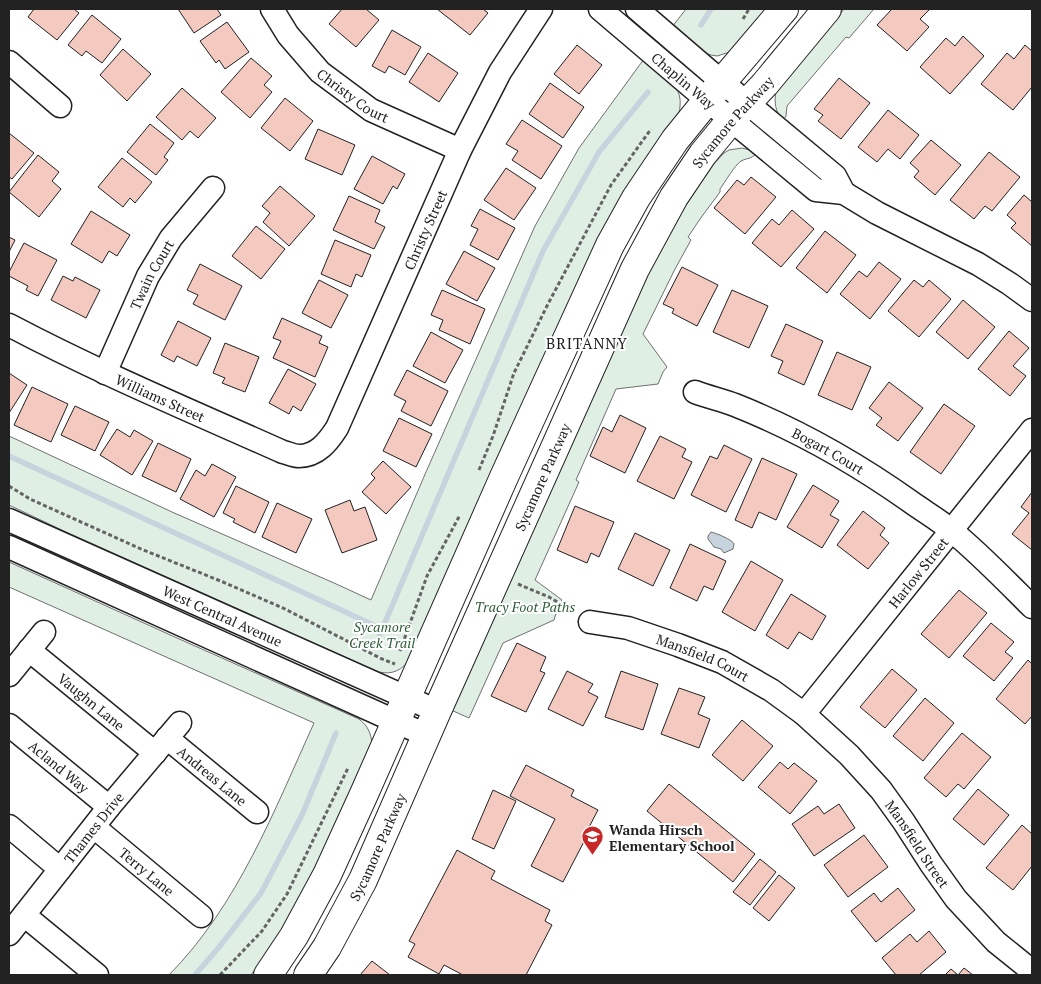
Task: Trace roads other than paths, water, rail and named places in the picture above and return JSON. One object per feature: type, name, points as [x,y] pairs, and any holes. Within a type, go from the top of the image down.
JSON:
[{"type":"main road","points":[[268,975],[294,936],[327,875],[508,468],[610,245],[636,198],[675,140],[784,9]]},
{"type":"main road","name":"Sycamore Parkway","points":[[308,975],[326,947],[363,880],[635,269],[674,197],[703,154],[739,111],[765,84],[827,9]]},
{"type":"street","name":"Christy Court","points":[[272,9],[288,35],[320,72],[371,110],[460,150]]},
{"type":"street","name":"Christy Street","points":[[315,452],[328,441],[337,428],[460,150],[500,72],[541,9]]},
{"type":"street","name":"Chaplin Way","points":[[600,9],[715,91],[739,111],[816,190],[844,193],[884,217],[978,264],[1032,300]]},
{"type":"street","name":"Chaplin Way","points":[[637,9],[715,91]]},
{"type":"street","points":[[9,62],[60,106]]},
{"type":"street","name":"Twain Court","points":[[105,372],[148,276],[171,238],[214,188]]},
{"type":"street","name":"Williams Street","points":[[9,325],[105,372],[283,452],[299,456],[315,452]]},
{"type":"street","name":"Bogart Court","points":[[695,392],[733,405],[826,448],[894,490],[952,531],[1005,579],[1032,607]]},
{"type":"street","name":"Harlow Street","points":[[804,714],[1032,430]]},
{"type":"street","name":"West Central Avenue","points":[[9,520],[402,710]]},
{"type":"street","name":"West Central Avenue","points":[[9,547],[432,723]]},
{"type":"street","name":"Mansfield Court","points":[[590,622],[628,628],[722,662],[771,690],[804,714]]},
{"type":"street","points":[[9,676],[44,632]]},
{"type":"street","name":"Vaughn Lane","points":[[29,650],[167,738]]},
{"type":"street","name":"Mansfield Street","points":[[804,714],[849,755],[881,790],[956,899],[996,942],[1032,971]]},
{"type":"street","name":"Acland Way","points":[[9,725],[109,807]]},
{"type":"street","name":"Thames Drive","points":[[9,934],[109,807],[167,738]]},
{"type":"street","name":"Andreas Lane","points":[[167,738],[257,812]]},
{"type":"street","points":[[9,826],[60,869]]},
{"type":"street","name":"Terry Lane","points":[[94,827],[201,916]]},
{"type":"street","points":[[24,914],[97,975]]},
{"type":"waterway","points":[[701,25],[711,9]]},
{"type":"waterway","points":[[375,646],[543,251],[599,152],[648,92]]},
{"type":"waterway","points":[[9,456],[382,629]]},
{"type":"waterway","points":[[195,975],[261,893],[302,815],[336,733]]},
{"type":"place","name":"Wanda Hirsch Elementary School","points":[[593,856]]},
{"type":"district","name":"BRITANNY","points":[[587,343]]},
{"type":"park label","name":"Tracy Foot Paths","points":[[525,606]]},
{"type":"park label","name":"Sycamore Creek Trail","points":[[382,634]]}]
